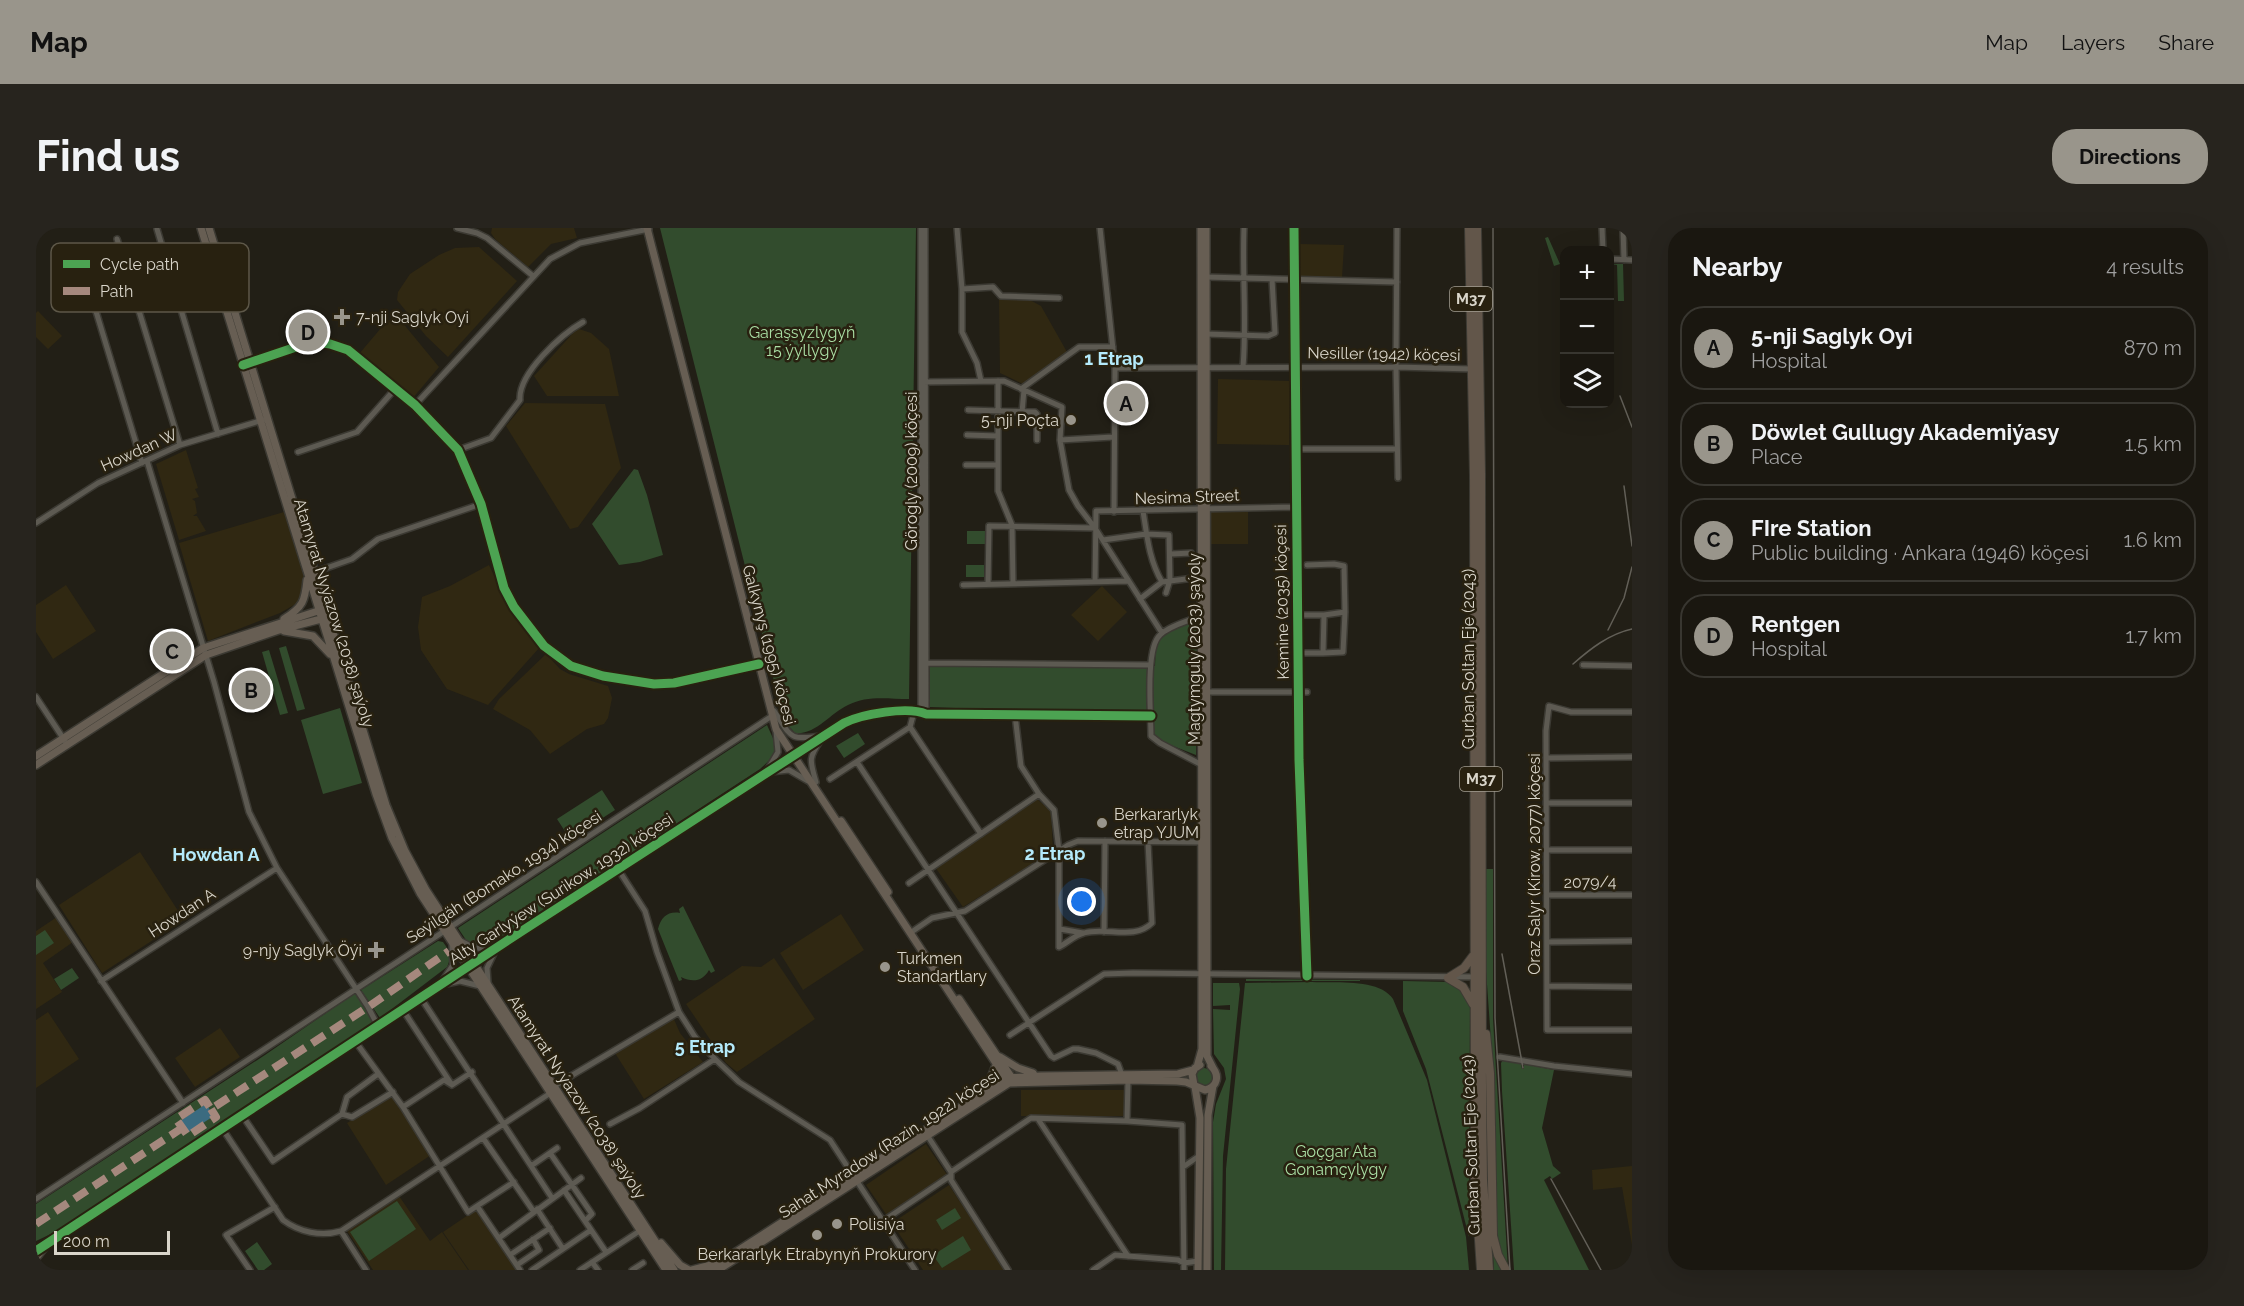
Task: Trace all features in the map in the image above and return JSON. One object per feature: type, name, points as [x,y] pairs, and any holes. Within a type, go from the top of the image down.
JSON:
[{"type":"highway","name":"Gurban Soltan Eje (2043)","points":[[1470,228],[1474,951],[1481,991],[1484,1180],[1489,1270]]},
{"type":"highway","name":"Gurban Soltan Eje (2043)","points":[[1477,228],[1482,497],[1477,977],[1474,1006],[1475,1180],[1481,1270]]},
{"type":"highway","points":[[1474,951],[1464,968],[1448,978],[1463,987],[1474,1006]]},
{"type":"highway","points":[[1481,991],[1490,1073],[1493,1236],[1498,1255],[1506,1270]]},
{"type":"main road","name":"Atamyrat Nyýazow (2038) şaýoly","points":[[201,228],[206,243]]},
{"type":"main road","name":"Atamyrat Nyýazow (2038) şaýoly","points":[[209,228],[213,243]]},
{"type":"main road","name":"Galkynyş (1995) köçesi","points":[[649,228],[759,664],[774,714],[794,754]]},
{"type":"main road","name":"Galkynyş (1995) köçesi","points":[[649,228],[776,729],[996,1054],[1010,1080]]},
{"type":"main road","name":"Magtymguly (2033) şaýoly","points":[[1201,228],[1204,367],[1203,974],[1207,1049],[1213,1068]]},
{"type":"main road","name":"Magtymguly (2033) şaýoly","points":[[1204,367],[1206,228]]},
{"type":"main road","name":"Atamyrat Nyýazow (2038) şaýoly","points":[[229,312],[322,610],[391,820],[448,932],[458,939],[471,965]]},
{"type":"main road","name":"Atamyrat Nyýazow (2038) şaýoly","points":[[232,312],[246,364]]},
{"type":"main road","name":"Magtymguly (2033) şaýoly","points":[[1195,1068],[1202,1049],[1207,692],[1202,577],[1204,510]]},
{"type":"main road","points":[[278,627],[304,601],[311,573]]},
{"type":"main road","points":[[36,756],[65,741],[204,651],[322,610]]},
{"type":"main road","name":"Atamyrat Nyýazow (2038) şaýoly","points":[[325,618],[333,659],[376,795],[409,874],[554,1090],[643,1228],[674,1270]]},
{"type":"main road","points":[[278,627],[325,618]]},
{"type":"main road","points":[[278,627],[313,636],[333,659]]},
{"type":"main road","points":[[36,765],[65,741]]},
{"type":"main road","name":"Galkynyş (1995) köçesi","points":[[814,783],[996,1065],[1010,1080]]},
{"type":"main road","points":[[996,1054],[1018,1068],[1041,1076]]},
{"type":"main road","points":[[1198,1270],[1200,1118],[1191,1079],[1195,1068],[1205,1064],[1213,1068],[1217,1076],[1207,1119],[1207,1270]]},
{"type":"main road","points":[[986,1090],[996,1065]]},
{"type":"main road","name":"Sahat Myradow (Razin, 1922) köçesi","points":[[1010,1080],[1178,1074],[1195,1068]]},
{"type":"main road","name":"Sahat Myradow (Razin, 1922) köçesi","points":[[854,1178],[927,1135],[1010,1080],[1041,1076],[1125,1077],[1177,1081],[1194,1086]]},
{"type":"main road","points":[[708,1270],[733,1257],[986,1090],[1010,1080]]},
{"type":"main road","points":[[1194,1086],[1205,1090],[1213,1086]]},
{"type":"main road","name":"Atamyrat Nyýazow (2038) şaýoly","points":[[643,1228],[666,1270]]},
{"type":"main road","points":[[643,1228],[680,1265],[691,1270],[733,1257]]},
{"type":"main road","points":[[36,1245],[46,1244]]},
{"type":"main road","points":[[36,1258],[46,1244]]},
{"type":"main road","points":[[718,1270],[733,1257]]},
{"type":"main road","points":[[724,1270],[733,1257]]},
{"type":"street","points":[[457,228],[487,238],[533,276]]},
{"type":"street","points":[[415,405],[550,258],[568,247],[596,238],[649,228]]},
{"type":"street","name":"Görogly (2009) köçesi","points":[[923,228],[924,713]]},
{"type":"street","points":[[957,228],[962,289],[962,332],[977,363],[981,381]]},
{"type":"street","points":[[1100,228],[1115,368],[1114,512]]},
{"type":"street","points":[[1243,367],[1246,334],[1244,228]]},
{"type":"street","name":"Kemine (2035) köçesi","points":[[1294,228],[1298,692],[1307,976]]},
{"type":"street","points":[[1397,228],[1398,478]]},
{"type":"street","points":[[1602,228],[1603,246]]},
{"type":"street","points":[[1623,228],[1624,260]]},
{"type":"street","points":[[117,239],[118,243]]},
{"type":"street","points":[[1614,260],[1632,260]]},
{"type":"street","points":[[1206,277],[1397,282]]},
{"type":"street","points":[[1206,334],[1268,336],[1275,333],[1272,279]]},
{"type":"street","points":[[962,289],[993,287],[1001,296],[1059,298]]},
{"type":"street","points":[[97,312],[204,651],[249,812],[277,868],[378,1026]]},
{"type":"street","points":[[139,312],[180,446]]},
{"type":"street","points":[[182,312],[218,434]]},
{"type":"street","points":[[458,450],[491,438],[520,400],[520,394],[530,370],[565,335],[584,322]]},
{"type":"street","points":[[246,364],[303,345],[316,342],[330,344],[348,350],[415,405],[458,450],[481,504],[504,588],[514,607],[544,646],[571,666],[603,676],[654,684],[674,683],[759,664]]},
{"type":"street","points":[[1022,390],[1079,347],[1113,347]]},
{"type":"street","name":"Nesiller (1942) köçesi","points":[[1115,368],[1396,366],[1472,369]]},
{"type":"street","points":[[998,381],[998,491],[1012,525],[1013,583]]},
{"type":"street","points":[[922,382],[1004,381],[1062,407],[1060,440],[1069,490],[1162,633]]},
{"type":"street","points":[[298,452],[357,432],[395,389]]},
{"type":"street","points":[[1022,390],[1022,412]]},
{"type":"street","points":[[968,410],[1035,412],[1037,414],[1037,440]]},
{"type":"street","name":"Howdan W","points":[[36,523],[98,483],[144,462],[180,446],[264,419]]},
{"type":"street","points":[[967,435],[998,436]]},
{"type":"street","points":[[1060,440],[1113,436]]},
{"type":"street","points":[[1295,449],[1397,449]]},
{"type":"street","points":[[966,465],[998,465]]},
{"type":"street","points":[[311,573],[352,559],[378,539],[481,504]]},
{"type":"street","name":"Nesima Street","points":[[1095,528],[1096,511],[1296,507]]},
{"type":"street","points":[[1143,511],[1153,563],[1162,582]]},
{"type":"street","points":[[988,584],[989,526],[1095,528]]},
{"type":"street","points":[[1095,528],[1095,582]]},
{"type":"street","points":[[1103,540],[1146,534],[1169,535],[1170,580],[1166,593]]},
{"type":"street","points":[[1171,554],[1191,553]]},
{"type":"street","points":[[1305,653],[1344,651],[1345,612],[1344,566],[1307,565]]},
{"type":"street","points":[[1140,599],[1162,582],[1202,577]]},
{"type":"street","points":[[963,585],[1128,581]]},
{"type":"street","points":[[1297,615],[1345,612]]},
{"type":"street","points":[[1323,653],[1324,615]]},
{"type":"street","points":[[1202,765],[1151,736],[1150,665],[1154,644],[1162,633],[1204,616]]},
{"type":"street","points":[[923,664],[1150,665]]},
{"type":"street","points":[[1583,665],[1632,666]]},
{"type":"street","points":[[1207,692],[1307,692]]},
{"type":"street","points":[[36,697],[65,741]]},
{"type":"street","name":"Oraz Salyr (Kirow, 2077) köçesi","points":[[1632,712],[1571,712],[1549,706],[1547,712],[1547,1030],[1632,1030]]},
{"type":"street","points":[[830,779],[910,727],[914,712]]},
{"type":"street","name":"Alty Garlyýew (Surikow, 1932) köçesi","points":[[36,1251],[496,948],[844,723],[867,714],[914,712],[1151,716]]},
{"type":"street","points":[[774,714],[794,738],[824,735]]},
{"type":"street","name":"Seýilgäh (Bomako, 1934) köçesi","points":[[36,1199],[448,932],[774,714]]},
{"type":"street","points":[[1015,715],[1021,766],[1039,794],[1054,810],[1059,851],[1059,947],[1083,933]]},
{"type":"street","points":[[910,727],[981,834]]},
{"type":"street","points":[[765,773],[778,752],[776,729]]},
{"type":"street","points":[[814,783],[811,757],[824,735]]},
{"type":"street","points":[[1547,758],[1632,757]]},
{"type":"street","points":[[856,762],[1051,1056],[1056,1057],[1073,1049],[1083,1050],[1118,1064],[1125,1077],[1127,1121]]},
{"type":"street","points":[[765,773],[789,770],[814,783]]},
{"type":"street","points":[[909,883],[1039,794]]},
{"type":"street","points":[[1547,803],[1632,803]]},
{"type":"street","points":[[913,930],[932,918],[965,911],[1078,841],[1203,842]]},
{"type":"street","points":[[1104,933],[1105,842]]},
{"type":"street","points":[[1060,929],[1083,933],[1142,931],[1152,923],[1148,842]]},
{"type":"street","points":[[1548,850],[1632,850]]},
{"type":"street","name":"Howdan A","points":[[101,981],[277,868]]},
{"type":"street","points":[[618,869],[645,911],[679,1012],[695,1037],[739,1082],[830,1140],[915,1270]]},
{"type":"street","points":[[36,882],[183,1104]]},
{"type":"street","name":"2079/4","points":[[1548,895],[1632,895]]},
{"type":"street","name":"Alty Garlyýew (Surikow, 1932) köçesi","points":[[439,986],[454,963],[453,948],[448,932]]},
{"type":"street","points":[[458,939],[476,949],[496,948]]},
{"type":"street","points":[[1548,942],[1632,941]]},
{"type":"street","name":"Alty Garlyýew (Surikow, 1932) köçesi","points":[[485,987],[487,968],[496,948]]},
{"type":"street","points":[[1010,1035],[1104,974],[1477,977]]},
{"type":"street","points":[[439,986],[460,981],[485,987]]},
{"type":"street","points":[[1548,986],[1632,987]]},
{"type":"street","points":[[421,998],[472,1072],[552,1198]]},
{"type":"street","points":[[403,1010],[452,1085]]},
{"type":"street","points":[[222,1128],[283,1220],[292,1227],[308,1233],[334,1233],[341,1231],[554,1090],[679,1012]]},
{"type":"street","points":[[355,1041],[403,1107],[468,1212],[514,1182]]},
{"type":"street","points":[[1500,1056],[1554,1066],[1632,1074]]},
{"type":"street","points":[[610,1124],[640,1108],[715,1059]]},
{"type":"street","points":[[452,1085],[472,1072]]},
{"type":"street","points":[[242,1115],[273,1161],[342,1114],[347,1096],[378,1074]]},
{"type":"street","points":[[403,1107],[444,1080],[452,1085]]},
{"type":"street","points":[[342,1114],[352,1117],[393,1092]]},
{"type":"street","points":[[883,1221],[1031,1118],[1182,1125],[1184,1267]]},
{"type":"street","points":[[1038,1119],[1128,1256]]},
{"type":"street","points":[[927,1135],[1008,1270]]},
{"type":"street","points":[[483,1138],[563,1249]]},
{"type":"street","points":[[531,1166],[557,1148]]},
{"type":"street","points":[[550,1153],[592,1214],[585,1221]]},
{"type":"street","points":[[1183,1167],[1199,1156]]},
{"type":"street","points":[[499,1238],[581,1178]]},
{"type":"street","points":[[564,1190],[606,1252]]},
{"type":"street","points":[[477,1206],[519,1268],[539,1250],[533,1239]]},
{"type":"street","points":[[250,1270],[226,1235],[275,1207]]},
{"type":"street","points":[[510,1255],[550,1228]]},
{"type":"street","points":[[580,1270],[643,1228]]},
{"type":"street","points":[[532,1270],[591,1230]]},
{"type":"street","points":[[341,1231],[366,1270]]},
{"type":"street","points":[[1093,1270],[1115,1255],[1178,1260],[1184,1267]]},
{"type":"street","points":[[1184,1267],[1198,1261]]},
{"type":"street","points":[[592,1262],[598,1270]]},
{"type":"street","points":[[632,1270],[643,1263]]},
{"type":"shaded area","points":[[492,228],[574,228],[577,238],[551,244],[528,267],[495,239],[491,233]]},
{"type":"shaded area","points":[[1300,244],[1344,245],[1342,278],[1299,277]]},
{"type":"shaded area","points":[[479,247],[517,281],[448,357],[426,336],[397,300],[398,292],[410,274],[439,255],[455,248]]},
{"type":"shaded area","points":[[999,298],[1028,299],[1041,306],[1067,352],[1023,384],[1000,373]]},
{"type":"shaded area","points":[[38,311],[62,336],[48,349],[36,337],[36,313]]},
{"type":"shaded area","points":[[397,316],[439,367],[412,399],[359,354],[387,321]]},
{"type":"shaded area","points":[[579,329],[591,333],[609,349],[619,396],[547,396],[534,376]]},
{"type":"shaded area","points":[[1218,379],[1290,381],[1289,445],[1217,444]]},
{"type":"shaded area","points":[[525,403],[605,404],[621,468],[578,527],[570,529],[506,426]]},
{"type":"shaded area","points":[[186,450],[199,497],[192,499],[195,501],[197,513],[193,516],[197,516],[206,531],[179,540],[156,464]]},
{"type":"shaded area","points":[[284,512],[305,580],[301,601],[280,613],[208,641],[179,543]]},
{"type":"shaded area","points":[[1211,512],[1248,512],[1248,544],[1211,544]]},
{"type":"shaded area","points":[[489,565],[511,611],[540,647],[488,705],[447,689],[421,650],[418,627],[422,597],[450,586]]},
{"type":"shaded area","points":[[66,585],[96,631],[53,659],[36,632],[36,605]]},
{"type":"shaded area","points":[[1102,586],[1127,612],[1098,641],[1071,615]]},
{"type":"shaded area","points":[[546,654],[560,669],[569,674],[608,686],[612,698],[608,718],[604,724],[587,729],[550,754],[530,730],[493,709],[499,699]]},
{"type":"shaded area","points":[[1037,799],[1051,811],[1053,851],[963,907],[935,867]]},
{"type":"shaded area","points":[[140,852],[184,920],[102,973],[59,905]]},
{"type":"shaded area","points":[[841,914],[864,950],[803,990],[780,953]]},
{"type":"shaded area","points":[[57,917],[73,942],[43,963],[62,992],[36,1009],[36,931]]},
{"type":"shaded area","points":[[774,958],[815,1019],[737,1072],[726,1063],[686,1004],[742,966],[761,967]]},
{"type":"shaded area","points":[[48,1012],[79,1059],[36,1088],[36,1020]]},
{"type":"shaded area","points":[[673,1017],[680,1033],[703,1062],[644,1099],[615,1053]]},
{"type":"shaded area","points":[[220,1028],[240,1057],[195,1087],[175,1058]]},
{"type":"shaded area","points":[[1021,1090],[1124,1090],[1124,1116],[1021,1116]]},
{"type":"shaded area","points":[[392,1095],[431,1155],[386,1185],[347,1123]]},
{"type":"shaded area","points":[[926,1144],[948,1176],[888,1217],[866,1185]]},
{"type":"shaded area","points":[[1632,1166],[1632,1245],[1622,1187],[1593,1190],[1592,1170]]},
{"type":"shaded area","points":[[949,1185],[1005,1270],[923,1270],[892,1223]]},
{"type":"shaded area","points":[[399,1196],[430,1241],[442,1232],[468,1270],[373,1270],[347,1231]]},
{"type":"shaded area","points":[[477,1209],[518,1270],[469,1270],[443,1232]]},
{"type":"green space","name":"Garaşsyzlygyň 15 ýyllygy","points":[[660,228],[916,228],[909,699],[878,698],[855,702],[803,733],[795,733],[784,721]]},
{"type":"green space","points":[[1548,237],[1560,264],[1554,266],[1545,238]]},
{"type":"green space","points":[[1614,264],[1623,264],[1624,301],[1618,301],[1617,265]]},
{"type":"green space","points":[[634,469],[638,470],[647,495],[663,555],[619,565],[592,524]]},
{"type":"green space","points":[[967,531],[988,531],[988,544],[967,544]]},
{"type":"green space","points":[[966,565],[984,565],[984,577],[966,577]]},
{"type":"green space","points":[[1197,618],[1196,755],[1155,739],[1151,716],[930,707],[930,664],[1155,666],[1156,639]]},
{"type":"green space","points":[[286,646],[305,709],[297,711],[279,648]]},
{"type":"green space","points":[[269,650],[288,713],[280,715],[262,652]]},
{"type":"green space","points":[[340,708],[362,783],[323,794],[301,720]]},
{"type":"green space","points":[[767,725],[776,745],[775,755],[760,769],[476,955],[458,928]]},
{"type":"green space","points":[[858,733],[865,744],[844,758],[836,746]]},
{"type":"green space","points":[[602,790],[615,810],[570,839],[557,819]]},
{"type":"green space","points":[[1486,869],[1493,869],[1493,1019],[1508,1270],[1494,1270],[1488,1183],[1495,1183],[1493,1069],[1486,970]]},
{"type":"green space","points":[[683,906],[715,971],[711,973],[709,970],[704,977],[697,980],[681,977],[682,980],[679,981],[658,929],[666,916],[680,913],[679,909]]},
{"type":"green space","points":[[45,930],[54,943],[36,955],[36,936]]},
{"type":"green space","points":[[438,941],[443,942],[448,951],[450,957],[447,967],[380,1018],[361,990]]},
{"type":"green space","points":[[72,968],[79,978],[61,990],[54,979]]},
{"type":"green space","points":[[1246,979],[1360,980],[1360,981],[1246,981]]},
{"type":"green space","points":[[1403,981],[1450,982],[1459,987],[1470,1003],[1469,1237],[1426,1069],[1403,1011]]},
{"type":"green space","name":"Goçgar Ata Gonamçylygy","points":[[1312,982],[1367,985],[1387,992],[1393,999],[1427,1080],[1466,1237],[1469,1270],[1225,1270],[1226,1169],[1245,983]]},
{"type":"green space","points":[[1213,983],[1239,983],[1240,989],[1223,1156],[1221,1270],[1214,1270],[1213,1122],[1216,1104],[1226,1079],[1224,1068],[1214,1054],[1213,1009],[1230,1010],[1230,1005],[1213,1006]]},
{"type":"green space","points":[[355,993],[374,1022],[53,1233],[36,1241],[36,1204],[265,1055]]},
{"type":"green space","points":[[1503,1060],[1521,1063],[1522,1069],[1524,1069],[1524,1064],[1554,1070],[1542,1128],[1553,1166],[1561,1173],[1552,1179],[1550,1176],[1544,1180],[1589,1270],[1514,1270],[1502,1091],[1501,1063]]},
{"type":"green space","points":[[1200,1068],[1208,1068],[1213,1073],[1211,1084],[1200,1086],[1195,1081],[1195,1073]]},
{"type":"green space","points":[[397,1201],[416,1229],[369,1261],[350,1232]]},
{"type":"green space","points":[[955,1208],[961,1218],[942,1230],[936,1220]]},
{"type":"green space","points":[[963,1236],[971,1250],[942,1268],[933,1255]]},
{"type":"green space","points":[[257,1242],[272,1264],[264,1270],[258,1270],[245,1251]]},
{"type":"water","points":[[206,1104],[214,1116],[187,1133],[180,1121]]},
{"type":"railway","points":[[1493,228],[1495,1018],[1510,1270]]},
{"type":"railway","points":[[1620,396],[1632,427]]},
{"type":"railway","points":[[1624,486],[1632,546]]},
{"type":"railway","points":[[1608,630],[1624,598],[1632,567]]},
{"type":"railway","points":[[1573,664],[1608,638],[1632,629]]},
{"type":"railway","points":[[1502,954],[1523,1068]]},
{"type":"railway","points":[[1551,1179],[1601,1270]]},
{"type":"marked path","points":[[211,1109],[216,1117],[188,1136],[176,1119],[205,1100],[211,1109],[371,1005],[449,951]]},
{"type":"marked path","points":[[36,1224],[182,1128]]},
{"type":"cycle path","points":[[1294,228],[1299,760],[1307,976]]},
{"type":"cycle path","points":[[243,365],[302,345],[316,342],[330,344],[348,350],[415,405],[458,450],[481,504],[504,588],[514,607],[544,646],[571,666],[603,676],[654,684],[674,683],[759,664]]},
{"type":"cycle path","points":[[36,1251],[522,931],[844,723],[873,714],[897,711],[926,714],[1151,716]]},
{"type":"place","name":"7-nji Saglyk Oyi","points":[[342,317]]},
{"type":"place","name":"Rentgen","points":[[308,332]]},
{"type":"place","name":"5-nji Saglyk Oyi","points":[[1126,403]]},
{"type":"place","name":"5-nji Poçta","points":[[1071,420]]},
{"type":"place","name":"FIre Station","points":[[172,651]]},
{"type":"place","name":"Döwlet Gullugy Akademiýasy","points":[[251,690]]},
{"type":"place","name":"Berkararlyk etrap YJUM","points":[[1102,823]]},
{"type":"place","name":"9-njy Saglyk Öýi","points":[[376,950]]},
{"type":"place","name":"Turkmen Standartlary","points":[[885,967]]},
{"type":"place","name":"Polisiýa","points":[[837,1224]]},
{"type":"place","name":"Berkararlyk Etrabynyň Prokurory","points":[[817,1235]]},
{"type":"district","name":"1 Etrap","points":[[1114,358]]},
{"type":"district","name":"2 Etrap","points":[[1055,853]]},
{"type":"district","name":"Howdan A","points":[[216,854]]},
{"type":"district","name":"5 Etrap","points":[[705,1046]]}]
